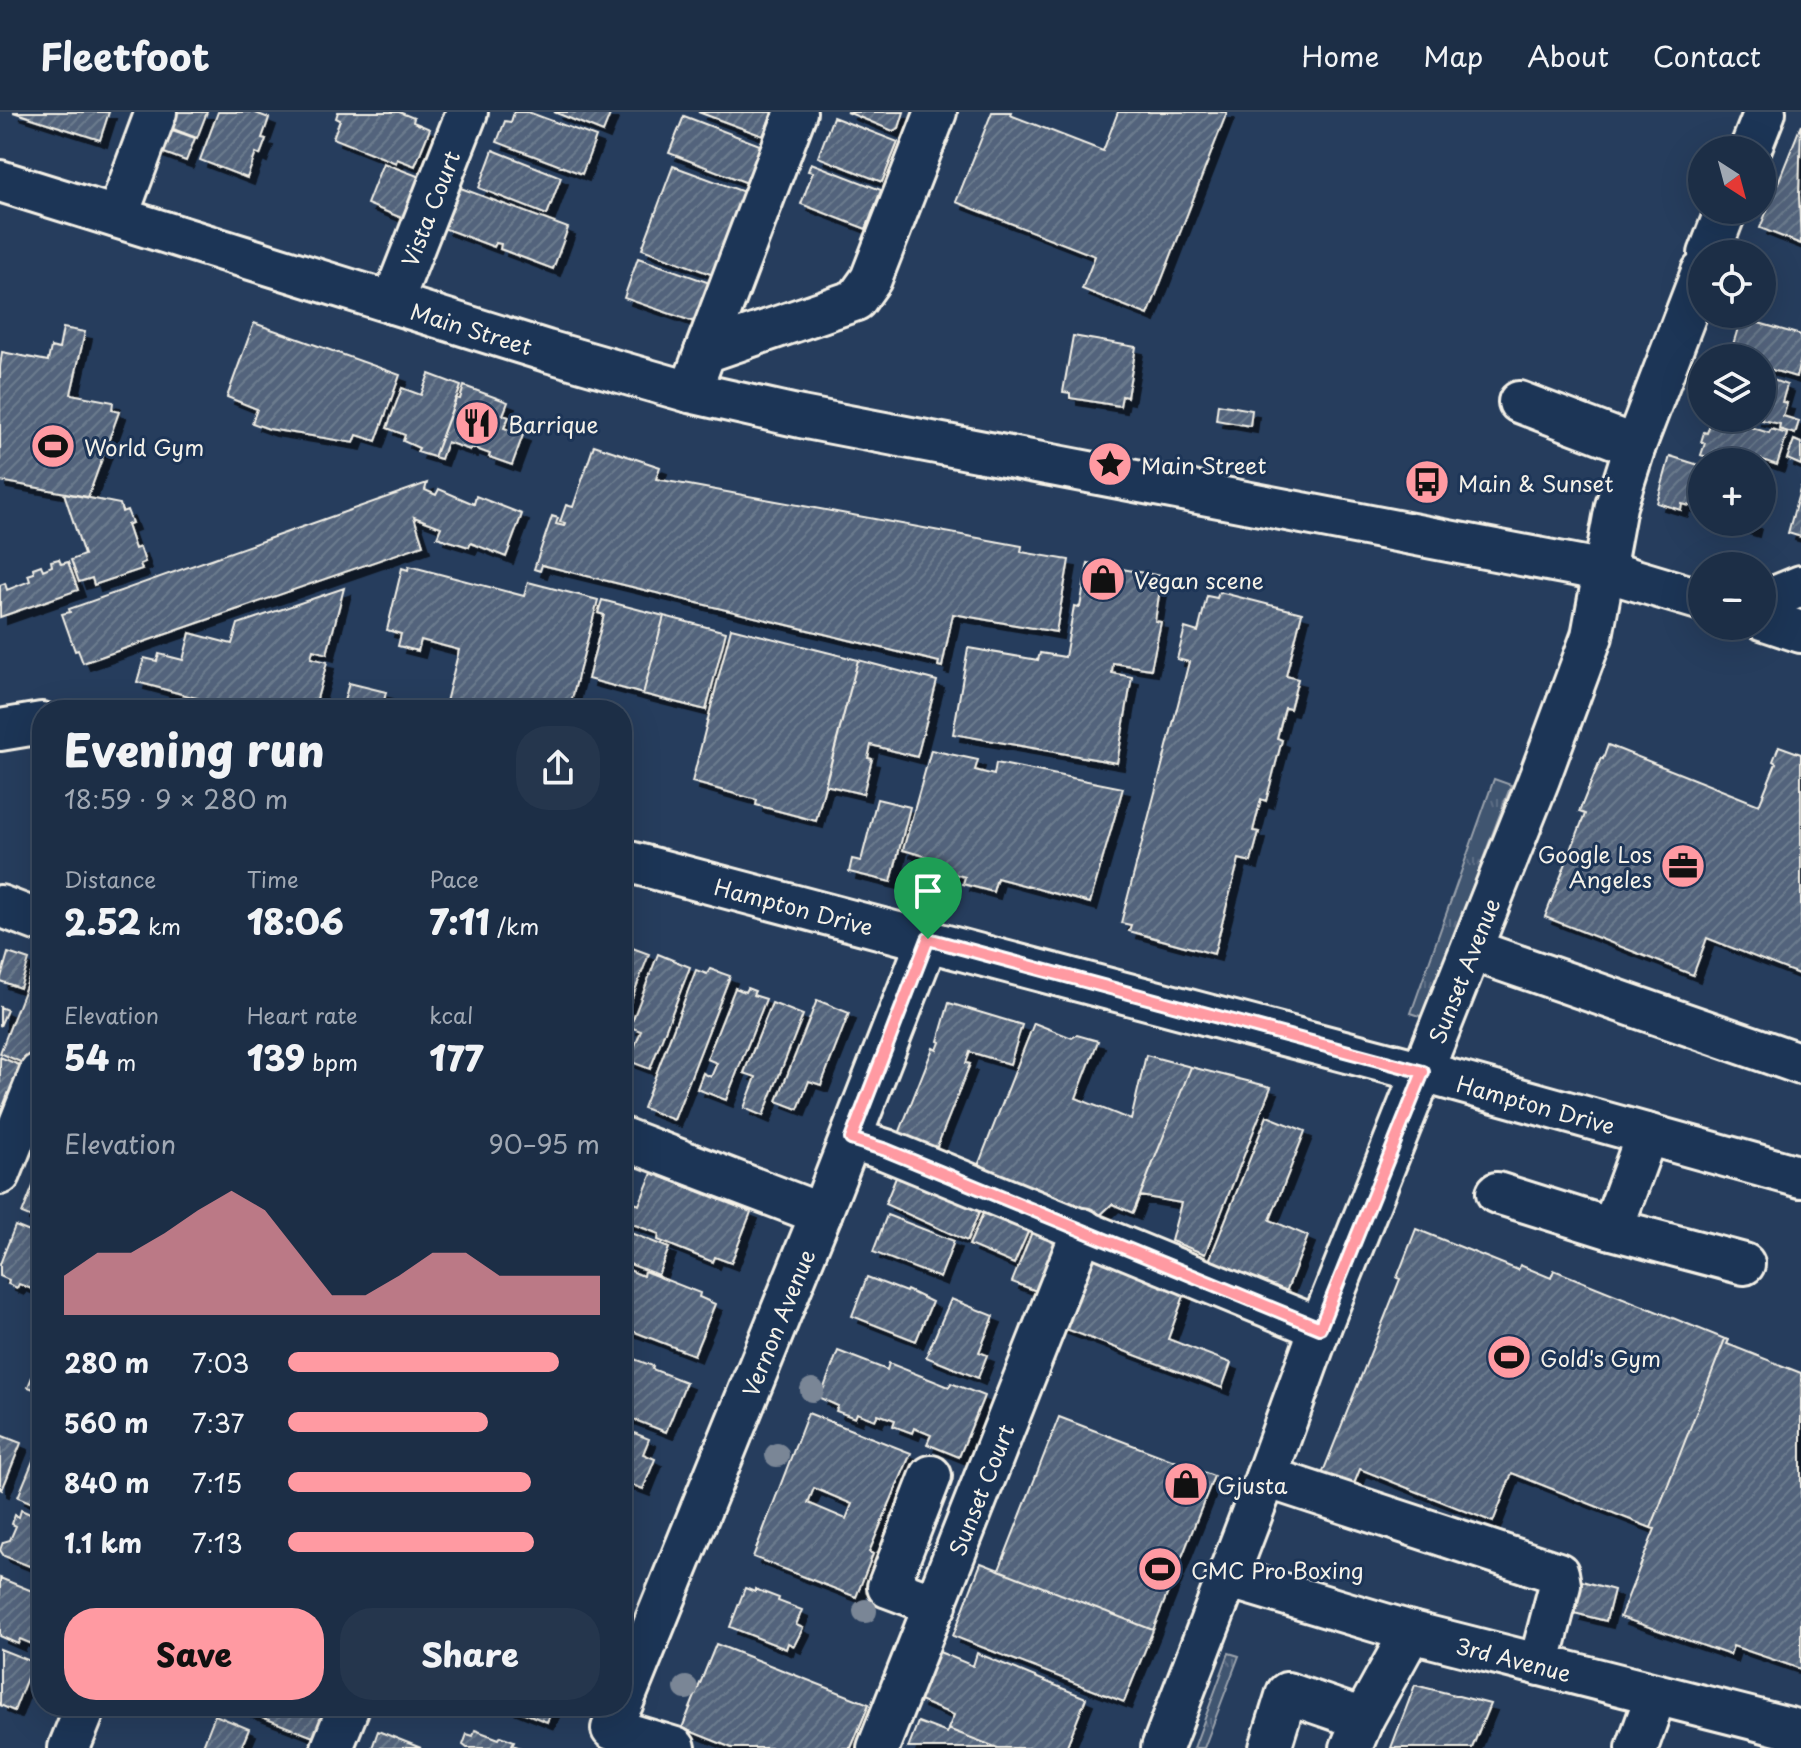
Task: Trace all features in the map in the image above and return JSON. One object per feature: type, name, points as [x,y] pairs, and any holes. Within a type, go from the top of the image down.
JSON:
[{"type":"street","points":[[117,217],[156,112]]},
{"type":"street","name":"Vista Court","points":[[392,303],[467,112]]},
{"type":"street","points":[[690,392],[796,112]]},
{"type":"street","points":[[705,352],[856,300],[871,279],[936,112]]},
{"type":"street","points":[[1756,136],[1765,112]]},
{"type":"street","name":"Main Street","points":[[0,181],[690,392],[801,417],[1605,571],[1688,596]]},
{"type":"street","name":"Sunset Avenue","points":[[1162,1748],[1320,1328],[1472,950],[1592,636],[1616,506],[1635,446],[1688,308]]},
{"type":"street","points":[[1519,402],[1635,446]]},
{"type":"street","points":[[1776,596],[1801,586]]},
{"type":"street","points":[[1776,624],[1801,632]]},
{"type":"street","points":[[0,730],[32,725]]},
{"type":"street","name":"Hampton Drive","points":[[632,863],[1423,1072],[1801,1177]]},
{"type":"street","points":[[0,906],[32,918]]},
{"type":"street","name":"Vernon Avenue","points":[[632,1680],[851,1139],[928,939]]},
{"type":"street","points":[[1472,950],[1801,1064]]},
{"type":"street","points":[[0,1174],[32,1093]]},
{"type":"street","points":[[1612,1229],[1647,1134]]},
{"type":"street","points":[[851,1139],[886,1150],[1083,1229],[1320,1328]]},
{"type":"street","points":[[632,1142],[821,1214]]},
{"type":"street","points":[[1497,1193],[1612,1229],[1744,1264]]},
{"type":"street","name":"Sunset Court","points":[[878,1748],[1083,1229]]},
{"type":"street","points":[[931,1476],[888,1587],[936,1605]]},
{"type":"street","points":[[1266,1477],[1558,1573],[1560,1585],[1539,1665]]},
{"type":"street","name":"3rd Avenue","points":[[1227,1577],[1411,1632],[1801,1731]]},
{"type":"street","points":[[1270,1748],[1287,1693],[1357,1734],[1411,1632]]},
{"type":"street","points":[[1637,1748],[1656,1695]]},
{"type":"street","points":[[69,1748],[82,1716]]},
{"type":"street","points":[[332,1748],[345,1716]]},
{"type":"street","points":[[615,1722],[675,1748]]},
{"type":"green space","points":[[1494,779],[1511,785],[1423,1017],[1411,1013]]},
{"type":"green space","points":[[1229,1653],[1239,1656],[1204,1748],[1194,1748]]},
{"type":"building","points":[[13,112],[109,112],[100,140]]},
{"type":"building","points":[[160,112],[207,112],[197,138],[168,127]]},
{"type":"building","points":[[218,112],[253,112],[269,118],[262,138],[266,139],[260,155],[256,153],[247,178],[200,160]]},
{"type":"building","points":[[338,112],[399,112],[430,129],[415,166],[397,159],[396,163],[333,138],[340,120],[336,118]]},
{"type":"building","points":[[514,112],[528,112],[596,137],[582,174],[497,142],[505,121],[511,122]]},
{"type":"building","points":[[554,112],[611,112],[603,132]]},
{"type":"building","points":[[698,112],[772,112],[763,136]]},
{"type":"building","points":[[847,112],[904,112],[899,128],[893,131]]},
{"type":"building","points":[[992,112],[1011,112],[1010,115],[1103,151],[1118,112],[1227,112],[1148,315],[1082,289],[1095,256],[956,202]]},
{"type":"building","points":[[684,116],[765,147],[750,184],[669,153]]},
{"type":"building","points":[[833,117],[898,142],[882,182],[818,157]]},
{"type":"building","points":[[1801,125],[1801,244],[1760,228],[1762,224],[1776,224],[1776,188]]},
{"type":"building","points":[[161,126],[195,138],[186,161],[153,149]]},
{"type":"building","points":[[493,150],[561,177],[547,215],[479,188]]},
{"type":"building","points":[[383,163],[431,181],[414,223],[367,204]]},
{"type":"building","points":[[811,163],[881,190],[866,229],[801,204],[813,172],[808,171]]},
{"type":"building","points":[[673,166],[747,193],[716,276],[642,249]]},
{"type":"building","points":[[458,187],[568,228],[553,269],[500,249],[501,244],[496,243],[494,247],[443,228]]},
{"type":"building","points":[[638,258],[713,284],[697,323],[624,298]]},
{"type":"building","points":[[254,323],[400,375],[376,441],[357,435],[354,443],[269,429],[252,423],[257,409],[227,397]]},
{"type":"building","name":"World Gym","points":[[63,328],[85,332],[71,394],[113,402],[112,410],[119,412],[88,497],[0,481],[2,352],[48,361],[51,347],[59,349]]},
{"type":"building","points":[[1738,328],[1776,328],[1801,335],[1801,359],[1796,377],[1776,371],[1776,344],[1733,344]]},
{"type":"building","points":[[1073,336],[1136,347],[1127,397],[1122,396],[1120,406],[1070,398],[1070,393],[1063,392]]},
{"type":"building","points":[[429,374],[461,386],[434,457],[417,452],[419,448],[403,441],[405,435],[387,428],[402,388],[421,395]]},
{"type":"building","points":[[1776,381],[1787,385],[1782,402],[1787,403],[1783,416],[1799,421],[1795,434],[1779,429],[1780,424],[1776,423]]},
{"type":"building","name":"Barrique","points":[[464,386],[508,402],[503,415],[509,417],[504,428],[523,435],[512,465],[471,447],[470,450],[447,442],[441,459],[434,457],[456,398],[460,399]]},
{"type":"building","points":[[1218,404],[1252,410],[1250,426],[1216,420]]},
{"type":"building","points":[[1776,431],[1787,434],[1777,465],[1776,448],[1703,448],[1705,443],[1701,442],[1704,432]]},
{"type":"building","points":[[1794,440],[1801,443],[1801,465],[1787,459]]},
{"type":"building","points":[[594,445],[660,467],[656,479],[1022,546],[1021,552],[1069,560],[1056,632],[953,614],[942,667],[938,666],[939,662],[542,565],[540,571],[534,569],[552,516],[558,518],[556,524],[564,526],[565,523],[560,522],[566,505],[573,507]]},
{"type":"building","points":[[1670,456],[1688,462],[1688,506],[1682,504],[1681,510],[1657,503]]},
{"type":"building","points":[[427,483],[425,490],[436,495],[439,489],[474,504],[476,496],[522,514],[506,557],[471,543],[469,547],[437,537],[441,527],[414,517],[423,545],[83,663],[78,650],[75,651],[62,614],[70,612],[69,609]]},
{"type":"building","points":[[1801,486],[1801,537],[1788,533]]},
{"type":"building","points":[[64,493],[120,504],[122,512],[127,510],[132,523],[127,525],[135,549],[140,547],[145,562],[140,564],[142,569],[94,585],[92,578],[79,582],[71,560],[84,555]]},
{"type":"building","points":[[59,559],[61,564],[68,562],[78,590],[0,617],[0,585],[5,583],[7,590],[30,581],[28,575],[34,573],[33,568],[41,565],[43,570],[52,566],[51,561]]},
{"type":"building","points":[[1088,563],[1162,576],[1155,621],[1161,622],[1151,669],[1113,663],[1112,673],[1132,677],[1117,763],[953,734],[968,648],[1038,660],[1040,653],[1065,657],[1074,606],[1080,607]]},
{"type":"building","points":[[409,566],[524,596],[528,582],[598,600],[572,700],[446,700],[459,650],[421,640],[418,651],[398,646],[401,634],[387,630],[402,568],[408,570]]},
{"type":"building","points":[[344,588],[327,654],[313,650],[311,658],[327,662],[317,700],[204,700],[137,682],[144,658],[157,661],[159,654],[183,660],[190,633],[232,644],[238,624]]},
{"type":"building","points":[[1219,592],[1302,613],[1286,676],[1298,679],[1290,709],[1285,708],[1277,738],[1282,740],[1266,801],[1261,799],[1253,831],[1259,832],[1251,862],[1239,859],[1214,954],[1129,931],[1131,925],[1121,923],[1189,662],[1177,659],[1185,628],[1198,632],[1207,596],[1217,598]]},
{"type":"building","points":[[602,600],[664,616],[643,694],[588,679],[604,615],[598,613]]},
{"type":"building","points":[[664,616],[726,632],[706,710],[643,694]]},
{"type":"building","points":[[731,628],[858,660],[816,821],[756,805],[757,800],[692,782]]},
{"type":"building","points":[[858,660],[937,681],[917,757],[871,745],[868,758],[872,759],[863,794],[825,785]]},
{"type":"building","points":[[349,683],[386,692],[384,700],[344,700]]},
{"type":"building","name":"Google Los Angeles","points":[[1608,745],[1759,805],[1776,763],[1773,761],[1779,746],[1801,754],[1801,975],[1707,938],[1693,975],[1545,917],[1585,814],[1579,812]]},
{"type":"building","points":[[931,750],[978,760],[975,770],[994,775],[996,763],[1123,788],[1090,903],[997,878],[993,892],[963,884],[965,877],[933,868],[935,859],[903,850]]},
{"type":"building","points":[[877,799],[910,807],[891,882],[849,872],[852,859],[861,861]]},
{"type":"building","points":[[632,948],[649,954],[632,998]]},
{"type":"building","points":[[8,953],[29,960],[20,988],[0,981]]},
{"type":"building","points":[[658,954],[690,967],[650,1069],[632,1062],[641,1031],[632,1028]]},
{"type":"building","points":[[710,969],[730,976],[674,1120],[643,1108],[696,970],[707,974]]},
{"type":"building","points":[[31,973],[32,1056],[29,1055],[25,1064],[0,1053]]},
{"type":"building","points":[[735,988],[745,992],[747,988],[755,991],[753,995],[766,999],[726,1100],[697,1089],[703,1073],[711,1077],[717,1063],[707,1059]]},
{"type":"building","points":[[817,1000],[849,1013],[821,1085],[809,1081],[798,1109],[777,1101]]},
{"type":"building","points":[[772,1003],[803,1015],[763,1116],[744,1108],[756,1077],[744,1073]]},
{"type":"building","points":[[949,1003],[1022,1025],[1010,1064],[970,1052],[966,1063],[970,1064],[934,1154],[897,1139],[933,1048],[937,1050]]},
{"type":"building","points":[[0,1007],[7,1010],[0,1026]]},
{"type":"building","points":[[1034,1023],[1072,1038],[1077,1035],[1098,1041],[1076,1098],[1131,1120],[1146,1055],[1191,1067],[1133,1213],[1112,1204],[1093,1222],[974,1176]]},
{"type":"building","points":[[0,1057],[24,1067],[11,1099],[8,1098],[0,1129]]},
{"type":"building","points":[[1191,1067],[1271,1087],[1205,1254],[1171,1241],[1181,1203],[1140,1196]]},
{"type":"building","points":[[1267,1116],[1305,1131],[1270,1220],[1308,1236],[1284,1297],[1207,1266]]},
{"type":"building","points":[[652,1173],[751,1212],[731,1263],[715,1257],[713,1262],[658,1240],[659,1234],[632,1224],[632,1202],[639,1205]]},
{"type":"building","points":[[897,1175],[981,1208],[967,1241],[885,1204]]},
{"type":"building","points":[[32,1189],[32,1218],[22,1214]]},
{"type":"building","points":[[984,1211],[1029,1230],[1014,1264],[969,1245]]},
{"type":"building","points":[[887,1215],[954,1241],[940,1278],[873,1252]]},
{"type":"building","points":[[15,1226],[32,1233],[32,1289],[8,1284],[9,1280],[0,1276],[0,1264]]},
{"type":"building","points":[[1416,1229],[1518,1270],[1520,1265],[1551,1278],[1554,1270],[1725,1339],[1651,1528],[1512,1473],[1493,1522],[1360,1469],[1352,1489],[1321,1477],[1400,1279],[1397,1278]]},
{"type":"building","points":[[1032,1232],[1062,1244],[1042,1293],[1012,1282]]},
{"type":"building","points":[[632,1234],[669,1248],[658,1275],[632,1265]]},
{"type":"building","points":[[1087,1251],[1185,1293],[1168,1339],[1231,1363],[1222,1388],[1058,1326]]},
{"type":"building","points":[[632,1271],[643,1276],[644,1271],[700,1293],[699,1297],[715,1304],[694,1355],[632,1331]]},
{"type":"building","points":[[867,1277],[932,1302],[916,1341],[852,1316]]},
{"type":"building","points":[[951,1299],[994,1316],[979,1352],[987,1355],[978,1378],[926,1357]]},
{"type":"building","points":[[1725,1339],[1729,1340],[1727,1344],[1801,1373],[1801,1669],[1733,1646],[1730,1655],[1620,1617],[1655,1529],[1651,1528]]},
{"type":"building","points":[[838,1351],[887,1370],[889,1363],[949,1387],[951,1383],[984,1396],[959,1457],[927,1444],[931,1435],[914,1428],[912,1433],[893,1426],[895,1420],[878,1414],[875,1420],[857,1413],[855,1418],[836,1411],[838,1406],[820,1398]]},
{"type":"building","points":[[632,1358],[686,1382],[666,1432],[632,1419]]},
{"type":"building","points":[[808,1413],[911,1453],[869,1552],[873,1554],[856,1597],[753,1557]],"holes":[[[814,1488],[852,1504],[846,1519],[808,1503]]]},
{"type":"building","points":[[1059,1417],[1214,1476],[1153,1630],[999,1570]]},
{"type":"building","points":[[632,1432],[649,1439],[643,1454],[655,1459],[643,1489],[632,1485]]},
{"type":"building","points":[[0,1435],[21,1443],[2,1490],[0,1489]]},
{"type":"building","points":[[32,1463],[32,1503],[18,1497]]},
{"type":"building","points":[[21,1510],[32,1515],[32,1567],[4,1556],[0,1550],[3,1542],[10,1540],[16,1526],[12,1524],[15,1515],[19,1517]]},
{"type":"building","points":[[981,1563],[1153,1630],[1124,1702],[953,1636]]},
{"type":"building","points":[[0,1578],[32,1591],[32,1644],[20,1639],[18,1644],[0,1636]]},
{"type":"building","points":[[1582,1581],[1614,1590],[1606,1621],[1574,1613]]},
{"type":"building","points":[[745,1588],[779,1598],[778,1601],[802,1610],[796,1625],[803,1628],[794,1646],[788,1643],[786,1649],[730,1627]]},
{"type":"building","points":[[716,1644],[869,1704],[851,1748],[732,1748],[682,1728]]},
{"type":"building","points":[[0,1649],[32,1662],[32,1665],[14,1711],[0,1705]]},
{"type":"building","points":[[937,1651],[973,1666],[977,1653],[1086,1698],[1066,1748],[998,1748],[948,1729],[954,1715],[917,1700]]},
{"type":"building","points":[[1415,1685],[1490,1704],[1472,1748],[1391,1748]]},
{"type":"building","points":[[215,1716],[249,1729],[241,1748],[202,1748]]},
{"type":"building","points":[[259,1716],[331,1716],[321,1740]]},
{"type":"building","points":[[532,1716],[550,1716],[547,1722]]},
{"type":"building","points":[[918,1722],[947,1733],[948,1729],[998,1748],[908,1748]]},
{"type":"building","points":[[475,1730],[514,1741],[512,1745],[521,1748],[467,1748],[463,1745],[467,1734],[473,1736]]},
{"type":"building","points":[[378,1731],[421,1748],[372,1748]]},
{"type":"place","name":"Barrique","points":[[477,423]]},
{"type":"place","name":"World Gym","points":[[53,446]]},
{"type":"place","name":"Main Street","points":[[1110,464]]},
{"type":"place","name":"Main & Sunset","points":[[1427,482]]},
{"type":"place","name":"Vegan scene","points":[[1103,579]]},
{"type":"place","name":"Google Los Angeles","points":[[1683,866]]},
{"type":"place","name":"Gold's Gym","points":[[1509,1357]]},
{"type":"place","name":"Gjusta","points":[[1186,1484]]},
{"type":"place","name":"CMC Pro Boxing","points":[[1160,1569]]},
{"type":"route","points":[[928,939],[1423,1072],[1320,1328],[1083,1229],[886,1150],[851,1139],[928,939]]}]
